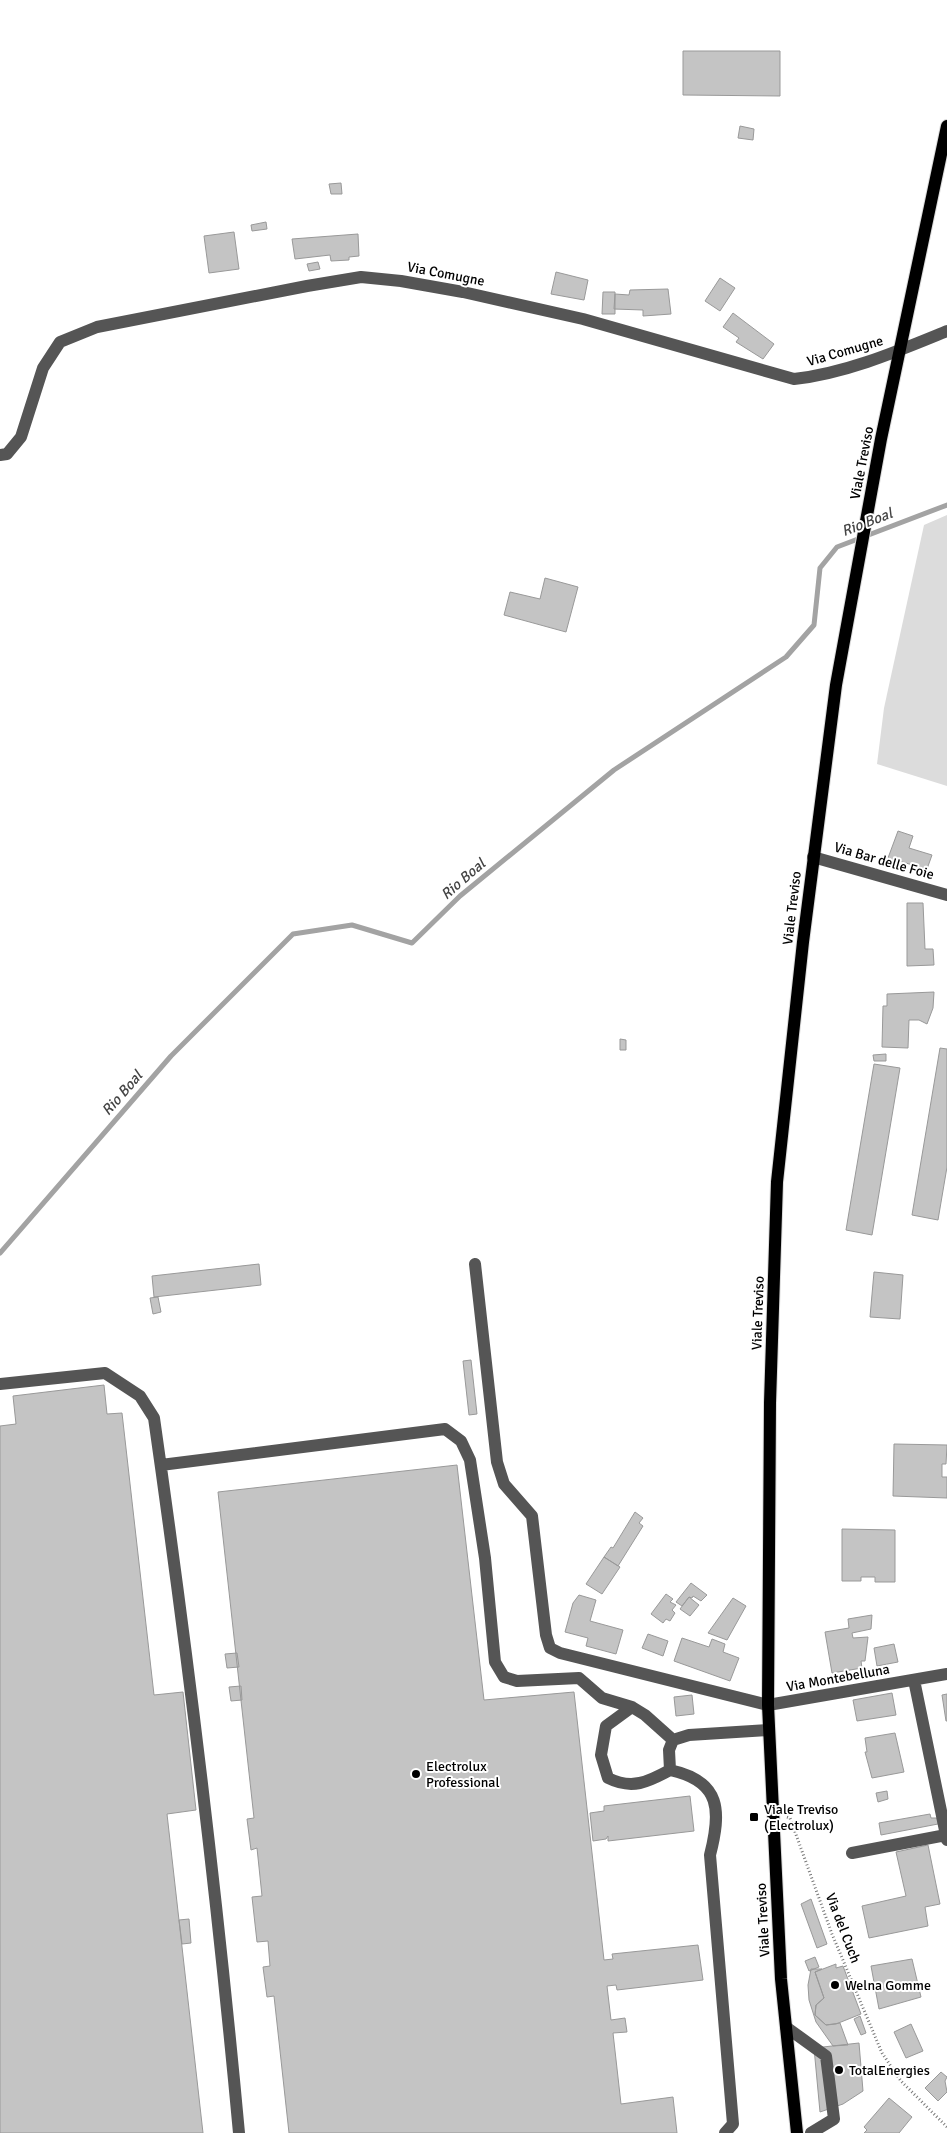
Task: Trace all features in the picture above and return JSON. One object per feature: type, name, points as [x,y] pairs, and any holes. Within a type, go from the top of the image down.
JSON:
[{"type":"main road","name":"Viale Treviso","points":[[797,2133],[781,1979],[768,1705],[770,1403],[777,1182],[814,857],[836,685],[881,439],[947,126]]},
{"type":"street","name":"Via Comugne","points":[[0,455],[7,454],[21,437],[43,368],[60,342],[97,327],[361,277],[401,281],[463,292],[583,319],[794,379],[815,377],[900,350],[947,331]]},
{"type":"street","name":"Via Bar delle Foie","points":[[814,857],[947,894]]},
{"type":"street","points":[[475,1264],[497,1462],[504,1484],[532,1516],[546,1635],[550,1648],[560,1653],[768,1705]]},
{"type":"street","points":[[0,1384],[105,1373],[140,1396],[154,1418],[188,1658],[223,1957],[239,2133]]},
{"type":"street","points":[[161,1465],[445,1429],[461,1441],[470,1460],[485,1558],[495,1662],[504,1676],[517,1681],[579,1678],[602,1698],[632,1707],[645,1715],[673,1740]]},
{"type":"street","name":"Via Montebelluna","points":[[768,1705],[947,1674]]},
{"type":"street","points":[[852,1853],[946,1838],[914,1680]]},
{"type":"street","points":[[632,1707],[606,1726],[601,1755],[608,1778],[622,1785],[648,1782],[670,1770],[687,1773],[705,1788],[718,1810],[717,1828],[710,1855],[733,2124],[725,2133]]},
{"type":"street","points":[[673,1740],[689,1735],[769,1730]]},
{"type":"street","points":[[670,1770],[669,1750],[673,1740]]},
{"type":"street","points":[[786,2026],[826,2056],[834,2119],[811,2133]]},
{"type":"path","name":"Via del Cuch","points":[[773,1814],[790,1818],[832,1934],[882,2054],[901,2081],[947,2127]]},
{"type":"shaded area","points":[[947,515],[947,786],[877,764],[884,708],[924,525]]},
{"type":"building","points":[[683,51],[780,51],[780,96],[683,95]]},
{"type":"building","points":[[740,126],[754,129],[753,140],[738,138]]},
{"type":"building","points":[[341,183],[342,194],[331,194],[329,184]]},
{"type":"building","points":[[266,222],[267,229],[252,231],[251,225]]},
{"type":"building","points":[[234,232],[239,269],[209,273],[204,236]]},
{"type":"building","points":[[358,234],[359,256],[349,257],[349,260],[331,261],[330,255],[295,259],[292,239]]},
{"type":"building","points":[[318,262],[320,269],[309,271],[307,264]]},
{"type":"building","points":[[556,272],[588,280],[584,300],[551,294]]},
{"type":"building","points":[[720,278],[735,288],[720,311],[705,301]]},
{"type":"building","points":[[668,289],[671,314],[643,316],[643,310],[614,309],[615,294],[629,295],[630,290]]},
{"type":"building","points":[[603,292],[615,292],[615,314],[602,314]]},
{"type":"building","points":[[733,313],[774,344],[763,359],[736,342],[739,338],[723,327]]},
{"type":"building","points":[[545,578],[578,587],[566,632],[504,615],[510,592],[540,599]]},
{"type":"building","points":[[898,831],[913,836],[909,848],[932,855],[927,869],[888,858]]},
{"type":"building","points":[[907,903],[923,903],[925,949],[933,949],[934,965],[907,966]]},
{"type":"building","points":[[934,992],[933,1008],[927,1024],[919,1020],[909,1020],[908,1048],[882,1047],[883,1006],[887,1006],[887,994]]},
{"type":"building","points":[[620,1039],[626,1040],[626,1050],[620,1050]]},
{"type":"building","points":[[940,1048],[947,1049],[947,1167],[938,1220],[912,1215]]},
{"type":"building","points":[[886,1054],[886,1061],[874,1061],[873,1055]]},
{"type":"building","points":[[874,1064],[900,1068],[872,1235],[846,1230]]},
{"type":"building","points":[[259,1264],[261,1285],[154,1297],[152,1276]]},
{"type":"building","points":[[874,1272],[903,1275],[900,1319],[870,1317]]},
{"type":"building","points":[[158,1297],[161,1312],[153,1314],[150,1298]]},
{"type":"building","points":[[471,1360],[477,1414],[469,1415],[463,1361]]},
{"type":"building","points":[[104,1385],[107,1414],[122,1413],[154,1695],[183,1692],[196,1810],[167,1814],[203,2133],[0,2133],[0,1426],[16,1424],[13,1396]]},
{"type":"building","points":[[894,1444],[947,1445],[946,1464],[942,1464],[942,1477],[947,1477],[947,1498],[893,1496]]},
{"type":"building","name":"Electrolux Professional","points":[[457,1465],[484,1700],[574,1692],[604,1960],[613,1959],[612,1954],[698,1945],[703,1980],[617,1990],[616,1985],[607,1986],[611,2020],[625,2018],[627,2032],[613,2033],[621,2104],[673,2097],[677,2133],[289,2133],[274,1996],[267,1997],[263,1967],[270,1966],[268,1941],[257,1942],[252,1897],[262,1896],[257,1848],[251,1850],[247,1819],[254,1818],[218,1492]]},
{"type":"building","points":[[635,1512],[643,1518],[639,1523],[643,1526],[618,1566],[604,1557],[611,1547],[613,1548]]},
{"type":"building","points":[[842,1529],[895,1530],[895,1582],[875,1582],[875,1577],[861,1577],[861,1581],[842,1581]]},
{"type":"building","points":[[604,1557],[620,1567],[602,1594],[586,1584]]},
{"type":"building","points":[[691,1583],[707,1595],[701,1601],[693,1596],[692,1598],[689,1597],[682,1606],[676,1602]]},
{"type":"building","points":[[666,1594],[673,1599],[670,1602],[676,1605],[672,1610],[675,1613],[670,1621],[666,1619],[663,1623],[651,1614]]},
{"type":"building","points":[[579,1595],[596,1600],[590,1621],[623,1630],[616,1654],[586,1646],[588,1638],[565,1632],[573,1603]]},
{"type":"building","points":[[689,1597],[699,1605],[690,1616],[680,1609]]},
{"type":"building","points":[[733,1598],[746,1606],[727,1640],[708,1633]]},
{"type":"building","points":[[872,1615],[871,1629],[852,1633],[853,1638],[868,1637],[865,1661],[861,1661],[862,1668],[832,1673],[825,1632],[849,1628],[848,1619]]},
{"type":"building","points":[[648,1634],[668,1641],[663,1656],[642,1648]]},
{"type":"building","points":[[682,1638],[709,1647],[712,1639],[725,1644],[723,1652],[739,1658],[730,1681],[674,1661]]},
{"type":"building","points":[[894,1644],[898,1662],[877,1666],[874,1648]]},
{"type":"building","points":[[237,1653],[239,1667],[227,1668],[225,1654]]},
{"type":"building","points":[[241,1686],[242,1700],[231,1701],[229,1687]]},
{"type":"building","points":[[892,1693],[896,1715],[857,1721],[853,1700]]},
{"type":"building","points":[[947,1694],[947,1721],[946,1721],[942,1695]]},
{"type":"building","points":[[692,1695],[694,1714],[676,1716],[674,1697]]},
{"type":"building","points":[[895,1733],[904,1772],[872,1778],[865,1752],[867,1752],[865,1738]]},
{"type":"building","points":[[887,1791],[888,1799],[878,1802],[876,1793]]},
{"type":"building","points":[[690,1796],[694,1831],[608,1841],[608,1836],[606,1839],[593,1841],[590,1813],[604,1811],[604,1806]]},
{"type":"building","points":[[930,1814],[931,1818],[937,1818],[938,1824],[881,1835],[879,1823]]},
{"type":"building","points":[[928,1845],[940,1904],[925,1907],[928,1926],[869,1938],[862,1906],[906,1896],[896,1852]]},
{"type":"building","points":[[811,1899],[827,1944],[817,1948],[801,1904]]},
{"type":"building","points":[[189,1919],[191,1943],[182,1944],[179,1920]]},
{"type":"building","points":[[815,1957],[819,1967],[809,1971],[805,1961]]},
{"type":"building","points":[[912,1959],[921,1997],[879,2009],[871,1966]]},
{"type":"building","name":"Welna Gomme","points":[[836,1964],[836,1968],[843,1966],[861,2014],[836,2024],[826,2025],[815,2015],[816,2005],[824,1998],[815,1972]]},
{"type":"building","points":[[811,1969],[822,1969],[815,1972],[824,1998],[816,2005],[815,2015],[826,2025],[840,2023],[848,2045],[833,2046],[816,2022],[809,2000],[808,1985]]},
{"type":"building","points":[[860,2016],[866,2033],[861,2035],[854,2019]]},
{"type":"building","points":[[911,2024],[923,2051],[906,2058],[894,2032]]},
{"type":"building","name":"TotalEnergies","points":[[859,2043],[863,2091],[843,2104],[820,2112],[814,2048]]},
{"type":"building","points":[[941,2072],[947,2077],[945,2081],[947,2092],[938,2101],[925,2088]]},
{"type":"building","points":[[889,2098],[912,2117],[899,2133],[864,2133],[867,2130],[864,2127]]},
{"type":"waterway","name":"Rio Boal","points":[[0,1253],[171,1056],[293,934],[352,925],[412,943],[460,896],[614,770],[786,657],[814,625],[820,568],[837,547],[947,505]]},
{"type":"place","name":"Electrolux Professional","points":[[416,1774]]},
{"type":"place","name":"Viale Treviso (Electrolux)","points":[[754,1817]]},
{"type":"place","name":"Welna Gomme","points":[[835,1985]]},
{"type":"place","name":"TotalEnergies","points":[[839,2070]]}]
